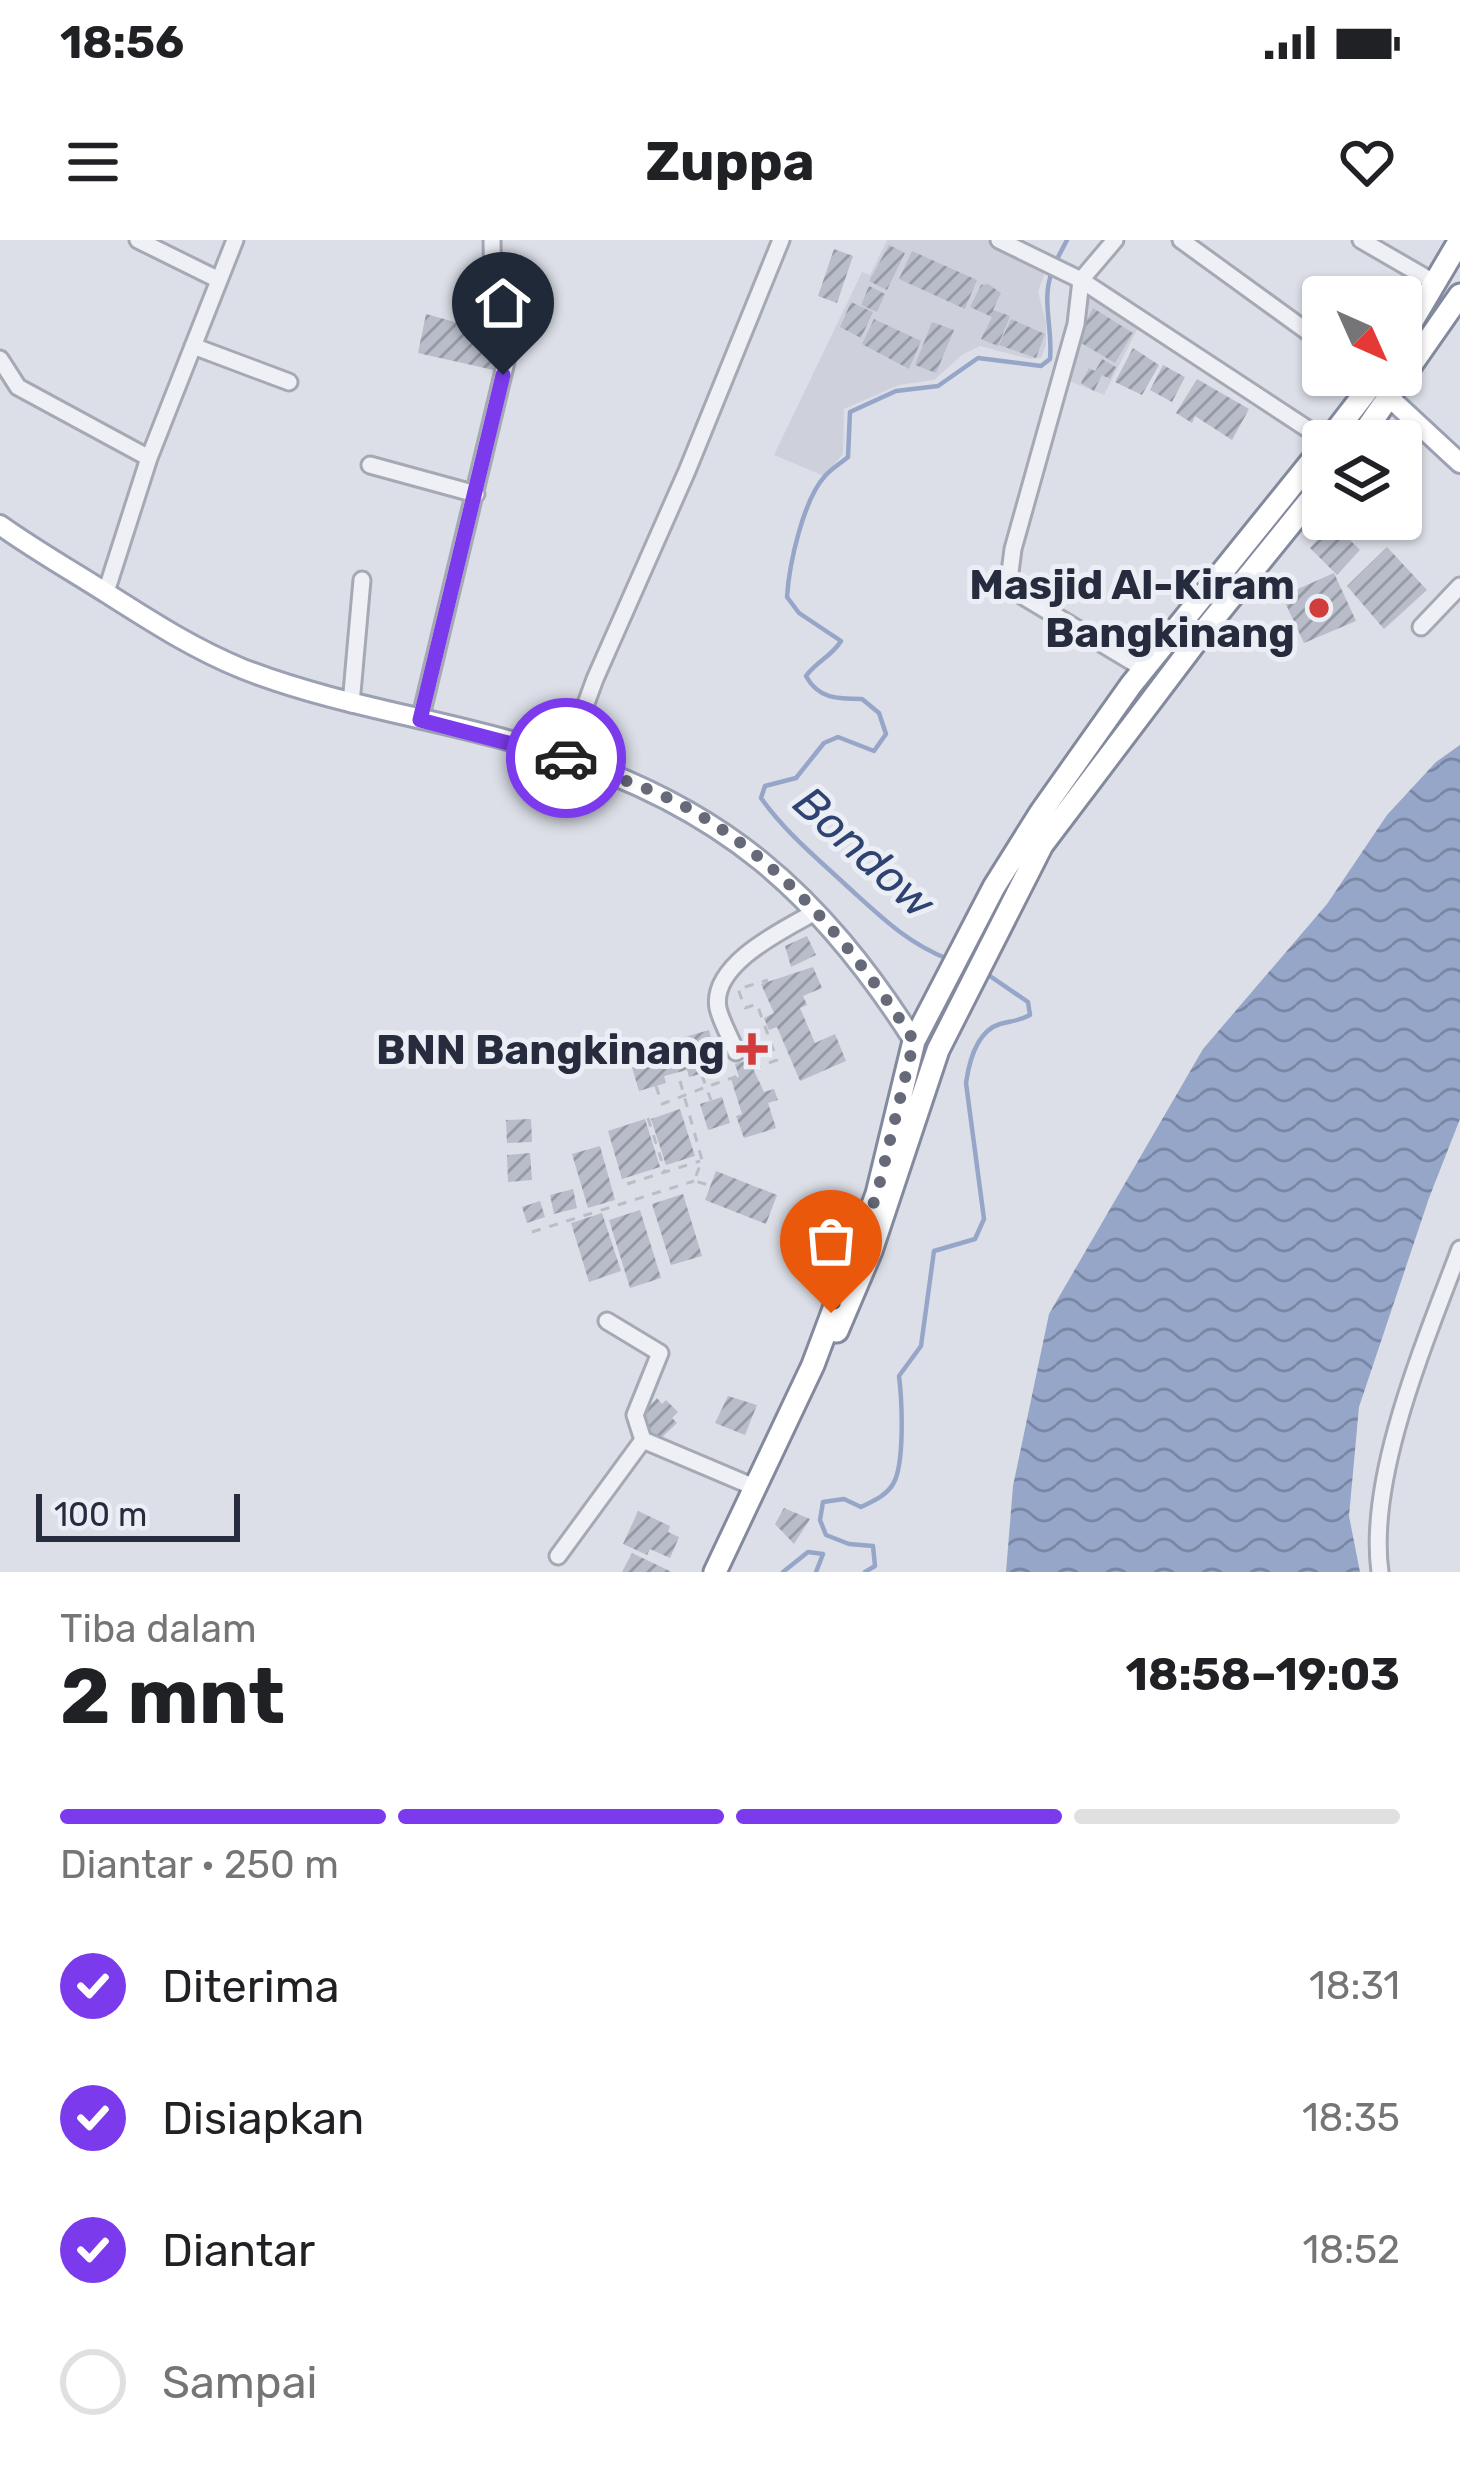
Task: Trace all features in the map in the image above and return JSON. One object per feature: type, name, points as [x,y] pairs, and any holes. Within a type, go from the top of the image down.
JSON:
[{"type":"highway","points":[[1422,306],[1460,240]]},
{"type":"highway","points":[[1374,420],[1460,295]]},
{"type":"highway","points":[[1344,420],[1362,396]]},
{"type":"highway","points":[[727,1572],[853,1297],[920,1114],[952,995],[977,947],[1058,820],[1302,476]]},
{"type":"highway","points":[[977,947],[994,887],[1041,812],[1144,669],[1198,621],[1302,507]]},
{"type":"highway","points":[[716,1572],[813,1365],[877,1194],[914,1041],[928,1016],[952,995]]},
{"type":"main road","points":[[1436,284],[1460,295]]},
{"type":"main road","points":[[1391,398],[1460,463]]},
{"type":"main road","points":[[0,525],[182,641],[219,658],[351,704],[566,758],[693,811],[775,871],[815,912],[914,1041]]},
{"type":"main road","points":[[895,1011],[928,1016]]},
{"type":"street","points":[[139,240],[219,280]]},
{"type":"street","points":[[106,592],[149,458],[235,240]]},
{"type":"street","points":[[420,720],[517,307],[493,293],[492,240]]},
{"type":"street","points":[[566,758],[781,240]]},
{"type":"street","points":[[999,240],[1073,276],[1302,427]]},
{"type":"street","points":[[1073,276],[1115,240]]},
{"type":"street","points":[[1180,240],[1302,328]]},
{"type":"street","points":[[1361,240],[1436,284]]},
{"type":"street","points":[[1073,276],[1076,325],[1013,549],[1009,580],[1016,592],[1144,669]]},
{"type":"street","points":[[193,346],[289,382]]},
{"type":"street","points":[[0,359],[18,387],[149,458]]},
{"type":"street","points":[[370,465],[476,494]]},
{"type":"street","points":[[351,704],[362,580]]},
{"type":"street","points":[[1421,626],[1460,586]]},
{"type":"street","points":[[736,1052],[718,1007],[727,975],[744,955],[815,912]]},
{"type":"street","points":[[1380,1572],[1382,1491],[1410,1392],[1460,1249]]},
{"type":"street","points":[[607,1321],[660,1353],[635,1415],[643,1440],[754,1487]]},
{"type":"street","points":[[558,1556],[643,1440]]},
{"type":"path","points":[[752,1069],[777,1060],[758,1004],[745,1008],[739,989],[768,980]]},
{"type":"path","points":[[702,1075],[711,1100]]},
{"type":"path","points":[[662,1103],[738,1076]]},
{"type":"path","points":[[680,1081],[702,1160],[694,1181]]},
{"type":"path","points":[[656,1086],[665,1114]]},
{"type":"path","points":[[648,1118],[665,1172]]},
{"type":"path","points":[[627,1184],[702,1160]]},
{"type":"path","points":[[532,1232],[666,1194],[694,1181],[709,1185]]},
{"type":"path","points":[[620,1204],[623,1214]]},
{"type":"shaded area","points":[[887,240],[987,240],[1047,267],[1038,292],[1046,345],[1041,358],[1030,359],[980,346],[934,380],[899,385],[844,409],[843,454],[824,476],[774,455],[862,272],[870,275]]},
{"type":"shaded area","points":[[1091,292],[1140,324],[1104,395],[1064,379],[1082,296]]},
{"type":"water","points":[[1460,745],[1460,1119],[1359,1407],[1349,1516],[1360,1572],[1006,1572],[1013,1486],[1049,1314],[1203,1049],[1327,904],[1387,815],[1436,762]]},
{"type":"building","points":[[889,245],[905,253],[887,290],[869,281]]},
{"type":"building","points":[[834,249],[853,256],[837,303],[818,296]]},
{"type":"building","points":[[912,251],[977,280],[965,309],[899,279]]},
{"type":"building","points":[[981,285],[1001,293],[993,310],[1010,316],[998,346],[981,339],[992,317],[970,307]]},
{"type":"building","points":[[869,286],[885,294],[877,312],[861,305]]},
{"type":"building","points":[[851,302],[873,312],[861,338],[840,327]]},
{"type":"building","points":[[486,305],[512,310],[498,371],[418,353],[426,314],[480,329]]},
{"type":"building","points":[[1093,308],[1133,333],[1115,363],[1076,340]]},
{"type":"building","points":[[874,319],[921,341],[909,369],[862,344]]},
{"type":"building","points":[[1011,319],[1045,334],[1036,358],[999,345]]},
{"type":"building","points":[[932,322],[954,330],[936,373],[915,365]]},
{"type":"building","points":[[1133,348],[1159,365],[1142,395],[1115,382]]},
{"type":"building","points":[[1102,359],[1116,367],[1110,379],[1102,375],[1094,391],[1081,383],[1089,368],[1095,371]]},
{"type":"building","points":[[1163,365],[1185,377],[1172,402],[1150,390]]},
{"type":"building","points":[[1197,379],[1249,409],[1232,440],[1195,416],[1192,423],[1176,413]]},
{"type":"building","points":[[1318,540],[1350,540],[1360,550],[1337,575],[1310,548]]},
{"type":"building","points":[[1387,547],[1427,590],[1384,629],[1347,586]]},
{"type":"building","name":"Masjid Al-Kiram Bangkinang","points":[[1334,573],[1356,621],[1304,643],[1282,596]]},
{"type":"building","points":[[807,936],[816,955],[791,967],[785,946]]},
{"type":"building","points":[[813,967],[822,988],[803,996],[807,1005],[800,1008],[815,1043],[835,1034],[846,1061],[800,1081],[777,1027],[769,1030],[764,1018],[774,1013],[761,984]]},
{"type":"building","points":[[709,1030],[719,1069],[689,1077],[687,1070],[664,1076],[666,1083],[639,1091],[628,1054]]},
{"type":"building","points":[[749,1060],[764,1092],[774,1089],[778,1100],[768,1103],[776,1128],[744,1138],[731,1079],[739,1077],[735,1064]]},
{"type":"building","points":[[722,1097],[730,1123],[708,1130],[700,1104]]},
{"type":"building","points":[[680,1109],[695,1156],[666,1165],[651,1119]]},
{"type":"building","points":[[531,1119],[532,1142],[507,1143],[506,1120]]},
{"type":"building","points":[[645,1119],[660,1167],[622,1179],[608,1131]]},
{"type":"building","points":[[600,1146],[615,1200],[588,1208],[572,1154]]},
{"type":"building","points":[[530,1153],[532,1180],[508,1182],[507,1155]]},
{"type":"building","points":[[716,1171],[777,1195],[766,1224],[705,1200]]},
{"type":"building","points":[[573,1189],[577,1208],[554,1214],[550,1195]]},
{"type":"building","points":[[683,1194],[702,1256],[671,1265],[652,1204]]},
{"type":"building","points":[[540,1201],[545,1217],[527,1223],[522,1207]]},
{"type":"building","points":[[640,1210],[661,1278],[630,1288],[609,1220]]},
{"type":"building","points":[[602,1213],[621,1271],[589,1282],[571,1223]]},
{"type":"building","points":[[728,1396],[757,1405],[745,1435],[715,1423]]},
{"type":"building","points":[[657,1398],[678,1412],[672,1418],[677,1423],[658,1441],[637,1419]]},
{"type":"building","points":[[784,1508],[810,1519],[794,1544],[775,1524]]},
{"type":"building","points":[[638,1511],[670,1526],[668,1532],[679,1537],[670,1558],[650,1549],[647,1555],[623,1544]]},
{"type":"building","points":[[632,1553],[672,1572],[622,1572]]},
{"type":"waterway","name":"Bondow","points":[[1056,261],[1067,240]]},
{"type":"waterway","name":"Bondow","points":[[948,959],[883,918],[802,845],[761,798],[765,786],[796,778],[824,743],[838,737],[874,751],[886,734],[879,713],[862,699],[830,696],[811,684],[806,676],[841,641],[799,613],[787,597],[788,584],[810,501],[825,476],[848,457],[850,412],[896,391],[938,386],[978,358],[1041,366],[1050,359],[1047,293],[1052,272]]},
{"type":"waterway","name":"Bondow","points":[[865,1572],[875,1566],[873,1546],[826,1535],[820,1520],[823,1502],[844,1499],[861,1507],[893,1484],[901,1448],[899,1376],[921,1346],[934,1251],[975,1239],[984,1219],[966,1083],[969,1066],[985,1033],[1030,1015],[1028,1002],[987,974]]},
{"type":"waterway","name":"Bondow","points":[[783,1572],[808,1552],[823,1554],[816,1572]]},
{"type":"way so far","points":[[566,758],[693,811],[775,871],[838,936],[914,1041],[877,1194],[831,1313]]},
{"type":"place","name":"Masjid Al-Kiram Bangkinang","points":[[1319,608]]},
{"type":"place","name":"BNN Bangkinang","points":[[752,1049]]},
{"type":"route","points":[[503,375],[420,720],[566,758]]}]
